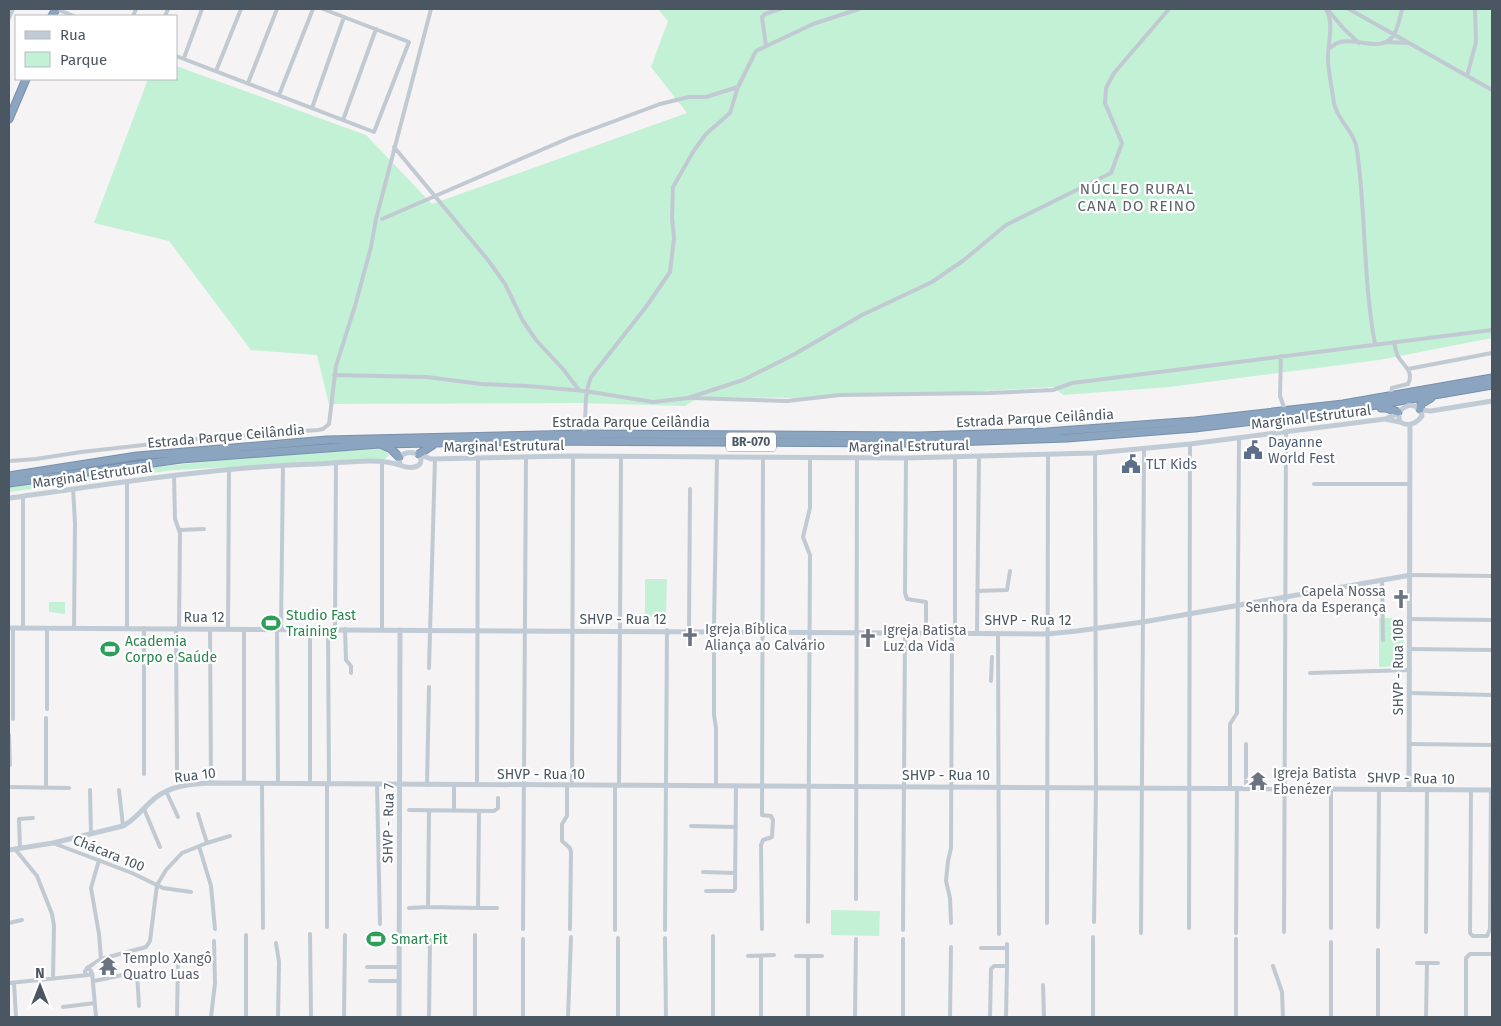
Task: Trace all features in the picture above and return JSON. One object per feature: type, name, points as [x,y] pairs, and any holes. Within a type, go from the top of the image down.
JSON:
[{"type":"highway","points":[[9,109],[22,80]]},
{"type":"highway","points":[[9,119],[26,80]]},
{"type":"highway","name":"Estrada Parque Ceilândia","points":[[9,476],[137,456],[327,440],[584,434],[919,436],[1036,433],[1195,421],[1351,402],[1492,378]]},
{"type":"highway","name":"Estrada Parque Ceilândia","points":[[9,483],[181,459],[440,443],[539,441],[919,444],[1022,440],[1195,428],[1353,409],[1492,386]]},
{"type":"highway","points":[[1421,412],[1421,404],[1427,400],[1448,394]]},
{"type":"highway","points":[[1353,409],[1359,411],[1384,407],[1398,412]]},
{"type":"highway","points":[[420,455],[432,445],[440,443]]},
{"type":"highway","points":[[383,446],[399,457]]},
{"type":"street","points":[[9,18],[13,9]]},
{"type":"street","points":[[56,9],[71,15]]},
{"type":"street","points":[[184,58],[202,9]]},
{"type":"street","points":[[216,71],[241,9]]},
{"type":"street","points":[[248,83],[277,9]]},
{"type":"street","points":[[279,95],[313,9]]},
{"type":"street","points":[[178,56],[374,132],[409,42],[323,9]]},
{"type":"street","points":[[327,440],[326,427],[329,424],[337,360],[350,324],[371,247],[372,235],[394,147],[431,9]]},
{"type":"street","points":[[766,46],[762,17],[765,14],[780,9]]},
{"type":"street","points":[[584,434],[586,422],[585,391],[591,377],[646,307],[670,272],[674,238],[672,218],[673,187],[693,152],[706,134],[730,113],[738,87],[756,51],[813,24],[859,9]]},
{"type":"street","points":[[688,398],[743,380],[793,355],[862,315],[932,282],[964,260],[1006,225],[1111,173],[1122,143],[1106,103],[1106,88],[1114,73],[1169,9]]},
{"type":"street","points":[[1326,9],[1359,43]]},
{"type":"street","points":[[1326,9],[1329,14],[1330,24],[1328,61],[1336,109],[1346,124],[1358,151],[1370,310],[1375,344]]},
{"type":"street","points":[[1349,9],[1492,90]]},
{"type":"street","points":[[1386,42],[1395,34],[1402,9]]},
{"type":"street","points":[[1468,76],[1476,42],[1475,9]]},
{"type":"street","points":[[312,108],[344,17]]},
{"type":"street","points":[[342,120],[376,29]]},
{"type":"street","points":[[1330,48],[1340,42],[1352,41],[1368,44],[1386,42],[1411,43]]},
{"type":"street","points":[[382,219],[569,138],[660,104],[689,97],[706,97],[738,87]]},
{"type":"street","points":[[394,147],[435,195],[505,284],[523,321],[536,340],[563,369],[579,390]]},
{"type":"street","points":[[334,375],[427,377],[481,384],[579,390],[653,402],[688,398],[787,401],[840,395],[960,394],[1053,390],[1072,383],[1492,330]]},
{"type":"street","points":[[1391,396],[1392,388],[1408,384],[1411,376],[1398,357],[1394,342]]},
{"type":"street","points":[[1408,369],[1492,353]]},
{"type":"street","points":[[1280,356],[1280,396],[1285,410]]},
{"type":"street","points":[[1421,412],[1418,420],[1410,425],[1400,422],[1398,412],[1409,406],[1421,412],[1492,401]]},
{"type":"street","points":[[1384,407],[1391,416]]},
{"type":"street","name":"Marginal Estrutural","points":[[421,463],[432,459],[573,456],[906,458],[1095,453],[1144,450],[1286,433],[1385,419],[1398,412]]},
{"type":"street","name":"Marginal Estrutural","points":[[1385,419],[1400,422]]},
{"type":"street","name":"SHVP - Rua 10B","points":[[1409,789],[1410,425]]},
{"type":"street","points":[[9,461],[41,459],[81,452],[215,437],[284,431],[309,431],[326,427]]},
{"type":"street","points":[[1284,932],[1286,433]]},
{"type":"street","points":[[1230,788],[1230,724],[1237,713],[1239,438]]},
{"type":"street","points":[[1189,928],[1190,444]]},
{"type":"street","points":[[429,668],[432,459],[429,450],[432,445]]},
{"type":"street","points":[[382,629],[386,461],[391,454],[383,446]]},
{"type":"street","points":[[1141,933],[1144,450]]},
{"type":"street","points":[[406,453],[420,455],[422,458],[421,463],[416,467],[410,468],[400,465],[399,457],[406,453]]},
{"type":"street","points":[[1094,922],[1096,787],[1095,453]]},
{"type":"street","points":[[1047,923],[1048,454]]},
{"type":"street","name":"Marginal Estrutural","points":[[420,455],[432,459]]},
{"type":"street","points":[[570,929],[571,852],[570,848],[562,841],[562,824],[567,816],[570,785],[573,456]]},
{"type":"street","points":[[616,930],[621,456]]},
{"type":"street","points":[[977,632],[979,456]]},
{"type":"street","name":"Marginal Estrutural","points":[[9,498],[126,481],[229,469],[386,461],[399,457]]},
{"type":"street","points":[[523,929],[526,457]]},
{"type":"street","points":[[716,786],[714,631],[717,457]]},
{"type":"street","points":[[951,923],[950,898],[946,881],[951,848],[955,457]]},
{"type":"street","points":[[477,785],[478,458]]},
{"type":"street","points":[[762,929],[761,845],[763,840],[772,836],[773,820],[771,816],[762,814],[763,458]]},
{"type":"street","points":[[808,922],[810,552],[804,543],[803,537],[810,508],[810,458]]},
{"type":"street","points":[[856,899],[858,458]]},
{"type":"street","points":[[906,458],[905,593],[907,599],[926,602],[926,632]]},
{"type":"street","name":"Marginal Estrutural","points":[[386,461],[400,465]]},
{"type":"street","points":[[335,629],[336,463]]},
{"type":"street","points":[[278,783],[282,465]]},
{"type":"street","points":[[228,629],[229,469]]},
{"type":"street","points":[[174,475],[175,519],[180,530],[176,769]]},
{"type":"street","points":[[126,481],[127,628]]},
{"type":"street","points":[[1314,484],[1410,484]]},
{"type":"street","points":[[73,489],[75,523],[74,628]]},
{"type":"street","points":[[689,631],[690,489]]},
{"type":"street","points":[[22,628],[23,496]]},
{"type":"street","points":[[180,530],[204,529]]},
{"type":"street","points":[[977,591],[1007,590],[1010,571]]},
{"type":"street","points":[[1411,575],[1492,576]]},
{"type":"street","name":"SHVP - Rua 12","points":[[400,630],[667,630],[1047,634],[1143,622],[1411,575]]},
{"type":"street","points":[[1382,580],[1383,640]]},
{"type":"street","points":[[1410,619],[1492,620]]},
{"type":"street","points":[[11,628],[13,719]]},
{"type":"street","name":"Rua 12","points":[[11,628],[400,630]]},
{"type":"street","points":[[46,628],[47,709]]},
{"type":"street","points":[[144,628],[144,774]]},
{"type":"street","points":[[210,629],[211,782]]},
{"type":"street","points":[[244,629],[244,783]]},
{"type":"street","points":[[310,629],[310,784]]},
{"type":"street","points":[[327,927],[328,629]]},
{"type":"street","points":[[345,629],[346,660],[351,672]]},
{"type":"street","name":"SHVP - Rua 7","points":[[399,1017],[400,630]]},
{"type":"street","points":[[665,930],[667,630]]},
{"type":"street","points":[[903,930],[905,632]]},
{"type":"street","points":[[998,633],[999,934]]},
{"type":"street","points":[[1410,649],[1492,650]]},
{"type":"street","points":[[992,657],[991,678],[998,677]]},
{"type":"street","points":[[1310,673],[1410,670]]},
{"type":"street","points":[[427,785],[429,687]]},
{"type":"street","points":[[1410,693],[1492,695]]},
{"type":"street","points":[[46,718],[46,788]]},
{"type":"street","points":[[9,735],[10,765]]},
{"type":"street","points":[[1246,744],[1246,788]]},
{"type":"street","points":[[1410,744],[1492,745]]},
{"type":"street","name":"Rua 10","points":[[15,849],[53,843],[123,826],[166,791],[180,785],[211,782],[400,784]]},
{"type":"street","points":[[262,783],[263,928]]},
{"type":"street","points":[[377,784],[380,924]]},
{"type":"street","name":"SHVP - Rua 10","points":[[400,784],[1492,790]]},
{"type":"street","points":[[454,785],[454,811]]},
{"type":"street","points":[[706,891],[734,890],[735,888],[736,786]]},
{"type":"street","points":[[9,787],[69,788]]},
{"type":"street","points":[[1236,933],[1237,788]]},
{"type":"street","points":[[1331,789],[1331,928]]},
{"type":"street","points":[[1378,927],[1380,789]]},
{"type":"street","points":[[1426,932],[1427,789]]},
{"type":"street","points":[[90,790],[91,834]]},
{"type":"street","points":[[119,790],[123,826]]},
{"type":"street","points":[[1470,790],[1470,933],[1473,936],[1487,936],[1490,930],[1492,790]]},
{"type":"street","points":[[166,791],[178,817]]},
{"type":"street","points":[[409,810],[496,810],[498,798]]},
{"type":"street","points":[[144,809],[160,847]]},
{"type":"street","points":[[428,907],[429,811]]},
{"type":"street","points":[[478,908],[479,811]]},
{"type":"street","points":[[198,814],[207,842]]},
{"type":"street","points":[[33,818],[20,819],[15,849],[37,876],[52,914],[54,926],[53,978]]},
{"type":"street","points":[[692,826],[736,827]]},
{"type":"street","points":[[16,1017],[11,983],[76,976],[89,972],[94,964],[101,959],[142,949],[148,945],[159,880],[178,857],[207,842],[230,836]]},
{"type":"street","name":"Chácara 100","points":[[53,843],[157,885],[191,892]]},
{"type":"street","points":[[199,846],[211,886],[214,929]]},
{"type":"street","points":[[98,860],[92,888],[101,959]]},
{"type":"street","points":[[703,872],[736,872]]},
{"type":"street","points":[[409,908],[497,908]]},
{"type":"street","points":[[9,922],[22,920]]},
{"type":"street","points":[[310,934],[311,1017]]},
{"type":"street","points":[[246,935],[246,1017]]},
{"type":"street","points":[[344,1017],[345,935]]},
{"type":"street","points":[[475,1017],[476,935]]},
{"type":"street","points":[[568,1017],[571,936]]},
{"type":"street","points":[[713,936],[713,1017]]},
{"type":"street","points":[[1093,937],[1093,1017]]},
{"type":"street","points":[[618,938],[618,1017]]},
{"type":"street","points":[[665,938],[666,1017]]},
{"type":"street","points":[[523,939],[523,1017]]},
{"type":"street","points":[[856,939],[856,1017]]},
{"type":"street","points":[[903,939],[903,1017]]},
{"type":"street","points":[[1236,939],[1236,1017]]},
{"type":"street","points":[[429,1017],[430,940]]},
{"type":"street","points":[[211,1017],[215,983],[214,941]]},
{"type":"street","points":[[1331,942],[1331,1017]]},
{"type":"street","points":[[276,944],[279,962],[278,1017]]},
{"type":"street","points":[[981,948],[1007,946],[1006,1017]]},
{"type":"street","points":[[950,1017],[951,947]]},
{"type":"street","points":[[1378,950],[1378,1017]]},
{"type":"street","points":[[1466,1017],[1466,958],[1470,954],[1492,954]]},
{"type":"street","points":[[748,956],[774,956]]},
{"type":"street","points":[[761,956],[761,1017]]},
{"type":"street","points":[[796,956],[822,956]]},
{"type":"street","points":[[808,956],[808,1017]]},
{"type":"street","points":[[177,1017],[178,958]]},
{"type":"street","points":[[1417,962],[1438,963]]},
{"type":"street","points":[[1426,1017],[1427,963]]},
{"type":"street","points":[[990,1017],[990,969],[994,966],[1007,966]]},
{"type":"street","points":[[1273,966],[1282,992],[1283,1017]]},
{"type":"street","points":[[367,967],[399,967]]},
{"type":"street","points":[[89,972],[93,980],[96,1017]]},
{"type":"street","points":[[93,980],[136,972],[139,1006]]},
{"type":"street","points":[[370,981],[399,981]]},
{"type":"street","points":[[1043,985],[1044,1017]]},
{"type":"street","points":[[63,1007],[95,1003]]},
{"type":"green space","points":[[658,9],[1492,9],[1492,338],[1379,360],[1169,387],[1063,395],[1054,387],[947,393],[842,393],[801,398],[699,397],[685,406],[579,403],[329,404],[317,355],[251,350],[169,241],[94,223],[148,80],[178,80],[178,67],[366,135],[432,204],[687,113],[651,67],[668,21]]},
{"type":"green space","points":[[379,449],[389,455],[385,459],[174,470],[9,492],[9,486],[147,468],[286,454]]},
{"type":"green space","points":[[645,579],[667,579],[666,617],[645,617]]},
{"type":"green space","points":[[49,602],[65,602],[65,614],[49,612]]},
{"type":"green space","points":[[1379,618],[1404,618],[1404,666],[1379,667]]},
{"type":"green space","points":[[831,910],[880,911],[879,936],[831,935]]},
{"type":"place","name":"Dayanne World Fest","points":[[1253,450]]},
{"type":"place","name":"TLT Kids","points":[[1131,464]]},
{"type":"place","name":"Capela Nossa Senhora da Esperança","points":[[1401,599]]},
{"type":"place","name":"Studio Fast Training","points":[[271,623]]},
{"type":"place","name":"Igreja Bíblica Aliança ao Calvário","points":[[690,637]]},
{"type":"place","name":"Igreja Batista Luz da Vida","points":[[868,638]]},
{"type":"place","name":"Academia Corpo e Saúde","points":[[110,649]]},
{"type":"place","name":"Igreja Batista Ebenézer","points":[[1258,781]]},
{"type":"place","name":"Smart Fit","points":[[376,939]]},
{"type":"place","name":"Templo Xangô Quatro Luas","points":[[108,966]]},
{"type":"district","name":"NÚCLEO RURAL CANA DO REINO","points":[[1137,198]]}]
